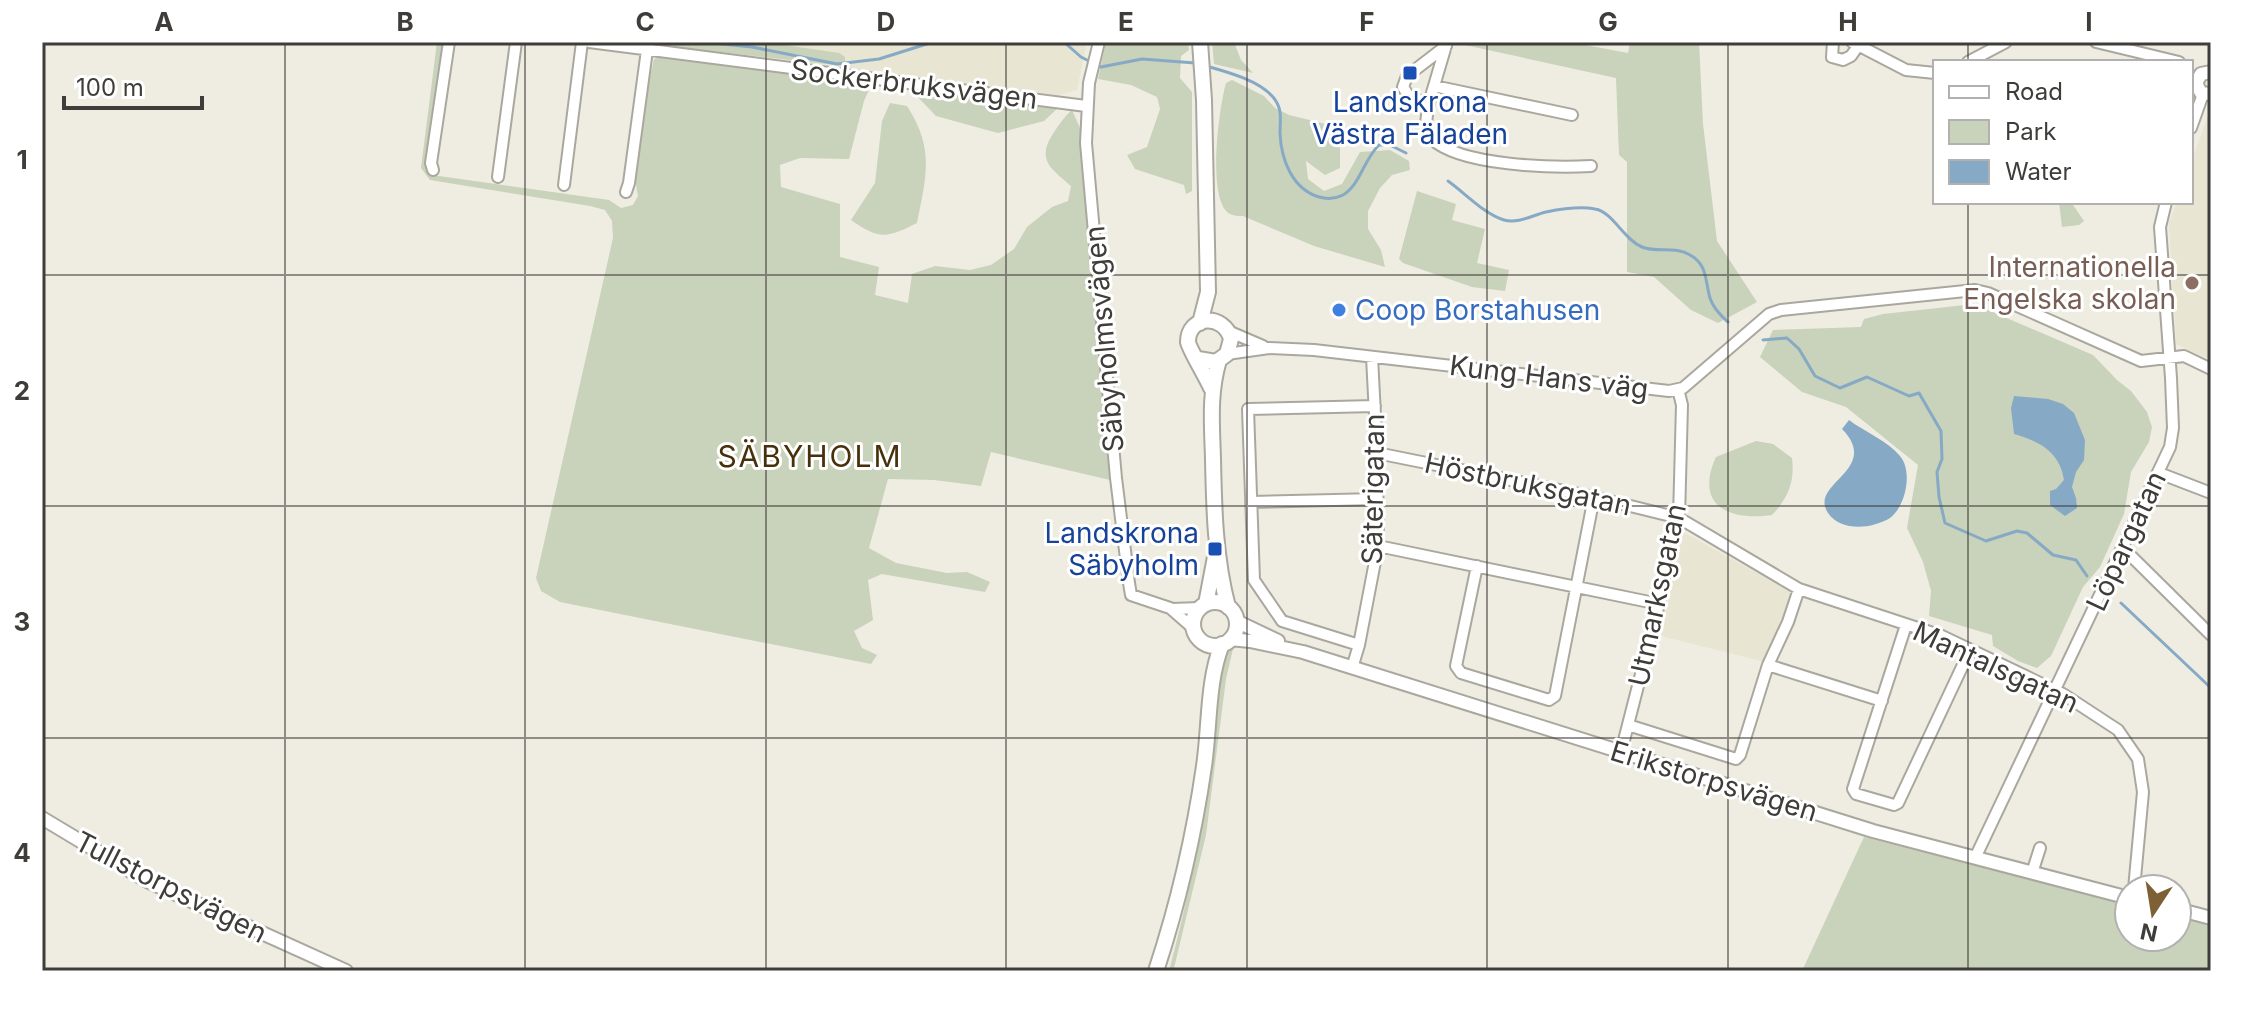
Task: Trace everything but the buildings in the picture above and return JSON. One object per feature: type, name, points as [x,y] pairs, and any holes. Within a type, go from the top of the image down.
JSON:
[{"type":"main road","points":[[1200,44],[1208,292],[1200,323]]},
{"type":"main road","points":[[1208,292],[1231,343],[1211,388]]},
{"type":"main road","points":[[1156,971],[1172,923],[1194,823],[1204,766],[1211,694],[1226,642],[1235,631],[1236,621],[1228,607],[1216,553],[1211,388],[1188,340],[1192,330],[1200,323],[1209,320],[1224,327]]},
{"type":"main road","points":[[1198,359],[1208,363],[1223,357]]},
{"type":"main road","points":[[1211,694],[1195,615],[1203,606],[1216,553]]},
{"type":"main road","points":[[1203,606],[1217,602],[1228,607]]},
{"type":"main road","points":[[1198,635],[1212,645],[1226,642]]},
{"type":"street","points":[[433,170],[431,163],[449,42]]},
{"type":"street","points":[[498,177],[516,42]]},
{"type":"street","points":[[564,185],[582,42]]},
{"type":"street","name":"Sockerbruksvägen","points":[[589,42],[1086,106]]},
{"type":"street","name":"Säbyholmsvägen","points":[[1099,42],[1086,106],[1086,143],[1116,478],[1131,595],[1170,608],[1203,606]]},
{"type":"street","points":[[1833,42],[1830,52],[1837,60],[1851,56],[1855,44],[1906,70],[1933,73]]},
{"type":"street","points":[[1972,60],[2006,42]]},
{"type":"street","points":[[2096,42],[2171,60]]},
{"type":"street","points":[[1447,44],[1429,103],[1427,131],[1432,139],[1448,149],[1508,163],[1537,167],[1591,166]]},
{"type":"street","points":[[1429,103],[1407,96],[1404,79],[1447,44]]},
{"type":"street","points":[[626,192],[647,50]]},
{"type":"street","points":[[2193,124],[2207,94],[2196,86],[2204,70]]},
{"type":"street","points":[[1434,86],[1572,115]]},
{"type":"street","name":"Löpargatan","points":[[1975,858],[2159,473],[2172,437],[2170,357],[2160,227],[2166,204]]},
{"type":"street","name":"Kung Hans väg","points":[[1223,357],[1269,348],[1669,391],[1683,388],[1769,314],[1781,310],[1975,290],[2141,361],[2184,356],[2211,369]]},
{"type":"street","name":"Kung Hans väg","points":[[1224,327],[1269,348]]},
{"type":"street","name":"Säterigatan","points":[[1352,668],[1378,546],[1372,357]]},
{"type":"street","name":"Utmarksgatan","points":[[1621,752],[1679,518],[1682,405],[1678,389]]},
{"type":"street","points":[[1359,645],[1282,621],[1252,574],[1248,409],[1375,406]]},
{"type":"street","name":"Höstbruksgatan","points":[[1377,453],[1594,497],[1679,518]]},
{"type":"street","points":[[2159,473],[2211,493]]},
{"type":"street","points":[[1477,566],[1456,666],[1461,673],[1549,700],[1555,696],[1594,497]]},
{"type":"street","points":[[1251,502],[1377,499]]},
{"type":"street","name":"Mantalsgatan","points":[[1679,518],[1799,589],[1942,636],[2055,690],[2118,730],[2138,759],[2143,792],[2135,873]]},
{"type":"street","points":[[1378,546],[1659,604]]},
{"type":"street","points":[[2121,550],[2130,555],[2211,635]]},
{"type":"street","points":[[1628,725],[1736,759],[1740,755],[1768,665],[1799,589]]},
{"type":"street","name":"Säbyholmsvägen","points":[[1170,608],[1198,635]]},
{"type":"street","name":"Erikstorpsvägen","points":[[1236,621],[1303,652]]},
{"type":"street","points":[[1906,625],[1853,789],[1856,794],[1894,805],[1898,803],[1970,650]]},
{"type":"street","name":"Erikstorpsvägen","points":[[1226,642],[1250,641],[1303,652],[1873,831],[2113,894]]},
{"type":"street","points":[[1768,665],[1882,701]]},
{"type":"street","name":"Tullstorpsvägen","points":[[42,818],[147,881],[346,971]]},
{"type":"street","points":[[2032,873],[2040,848]]},
{"type":"shaded area","points":[[644,42],[1087,42],[1077,90],[1059,95]]},
{"type":"shaded area","name":"Internationella Engelska skolan","points":[[2209,113],[2211,360],[2176,344],[2169,223],[2176,204],[2193,204],[2193,157]]},
{"type":"shaded area","points":[[1683,532],[1793,593],[1765,662],[1661,636]]},
{"type":"green space","points":[[437,42],[444,42],[426,167],[432,175],[609,200],[621,208],[633,205],[638,196],[637,147],[654,59],[659,57],[872,83],[864,101],[849,159],[800,158],[780,165],[781,187],[840,204],[840,257],[879,267],[875,295],[908,303],[912,274],[935,266],[970,270],[991,265],[1014,249],[1027,227],[1052,207],[1068,201],[1071,186],[1049,164],[1046,153],[1051,137],[1072,110],[1080,128],[1110,480],[991,452],[981,486],[934,480],[888,479],[869,548],[896,563],[947,573],[967,572],[990,582],[985,592],[882,574],[868,580],[873,620],[854,631],[862,648],[877,655],[871,664],[560,602],[541,591],[536,578],[613,238],[612,221],[605,210],[590,206],[430,180],[421,168]]},
{"type":"green space","points":[[630,42],[764,42],[839,53],[845,57],[845,66]]},
{"type":"green space","points":[[1106,42],[1188,42],[1189,50],[1181,56],[1180,78],[1192,92],[1192,191],[1186,194],[1184,185],[1135,169],[1127,155],[1147,147],[1160,109],[1157,97],[1131,85],[1098,79]]},
{"type":"green space","points":[[1212,42],[1234,42],[1241,60],[1253,73],[1214,64]]},
{"type":"green space","points":[[1466,42],[1570,42],[1628,53],[1630,42],[1699,42],[1703,124],[1717,241],[1757,302],[1718,323],[1691,310],[1654,277],[1627,272],[1627,162],[1619,155],[1616,78],[1465,45]]},
{"type":"green space","points":[[1232,80],[1264,96],[1275,108],[1289,115],[1334,126],[1340,148],[1340,168],[1325,175],[1306,161],[1308,179],[1324,191],[1342,184],[1360,152],[1390,150],[1409,161],[1410,170],[1392,175],[1380,188],[1368,211],[1368,229],[1381,250],[1385,267],[1314,246],[1226,211],[1217,186],[1216,168],[1223,95],[1226,83]]},
{"type":"green space","points":[[916,87],[1059,107],[1044,121],[998,133],[936,116],[910,89]]},
{"type":"green space","points":[[890,103],[907,106],[916,121],[926,163],[917,223],[883,235],[851,220],[875,183],[882,121]]},
{"type":"green space","points":[[1417,191],[1456,204],[1452,220],[1485,229],[1477,263],[1509,270],[1505,291],[1472,287],[1399,259]]},
{"type":"green space","points":[[2059,204],[2072,204],[2084,221],[2079,225],[2062,227]]},
{"type":"green space","points":[[1974,304],[2093,355],[2131,391],[2147,412],[2152,427],[2149,442],[2131,472],[2124,514],[2100,567],[2083,587],[2051,656],[2037,668],[1993,646],[1992,635],[1929,616],[1931,591],[1923,562],[1907,528],[1918,465],[1846,407],[1802,392],[1760,357],[1773,330],[1861,327],[1864,319],[1883,314]]},
{"type":"green space","points":[[1756,441],[1773,444],[1792,458],[1789,489],[1772,515],[1730,512],[1720,507],[1709,488],[1716,457]]},
{"type":"green space","points":[[1233,649],[1226,679],[1206,835],[1175,964],[1173,971],[1169,971],[1203,815],[1223,656]]},
{"type":"green space","points":[[1864,837],[2113,901],[2113,953],[2193,953],[2193,921],[2211,926],[2211,971],[1802,971]]},
{"type":"water","points":[[2014,396],[2048,399],[2063,404],[2074,413],[2085,440],[2084,460],[2076,472],[2072,487],[2077,508],[2065,516],[2050,505],[2050,491],[2064,480],[2062,470],[2047,449],[2014,434],[2011,408]]},
{"type":"water","points":[[1849,420],[1895,451],[1906,470],[1904,497],[1896,513],[1875,525],[1857,527],[1841,523],[1828,513],[1824,502],[1827,493],[1850,466],[1854,455],[1852,443],[1842,429]]},
{"type":"waterway","points":[[702,42],[752,47],[837,64],[879,59],[933,42]]},
{"type":"waterway","points":[[1064,42],[1081,57],[1101,67],[1142,59],[1195,63]]},
{"type":"waterway","points":[[1206,66],[1251,81],[1273,97],[1280,110],[1281,143],[1290,172],[1302,187],[1319,197],[1337,197],[1349,191],[1379,145],[1390,145],[1406,153]]},
{"type":"waterway","points":[[1448,181],[1482,208],[1504,220],[1520,220],[1564,209],[1595,209],[1607,215],[1642,247],[1685,252],[1700,264],[1713,305],[1728,322]]},
{"type":"waterway","points":[[1763,340],[1787,338],[1799,349],[1815,376],[1840,388],[1867,377],[1909,396],[1919,393],[1941,431],[1942,459],[1937,472],[1945,523],[1986,541],[2017,531],[2027,533],[2053,555],[2076,560],[2087,576]]},
{"type":"waterway","points":[[2121,603],[2211,688]]},
{"type":"place","name":"Landskrona Västra Fäladen","points":[[1410,73]]},
{"type":"place","name":"Internationella Engelska skolan","points":[[2192,283]]},
{"type":"place","name":"Coop Borstahusen","points":[[1339,310]]},
{"type":"place","name":"Landskrona Säbyholm","points":[[1215,549]]},
{"type":"district","name":"SÄBYHOLM","points":[[810,456]]}]
